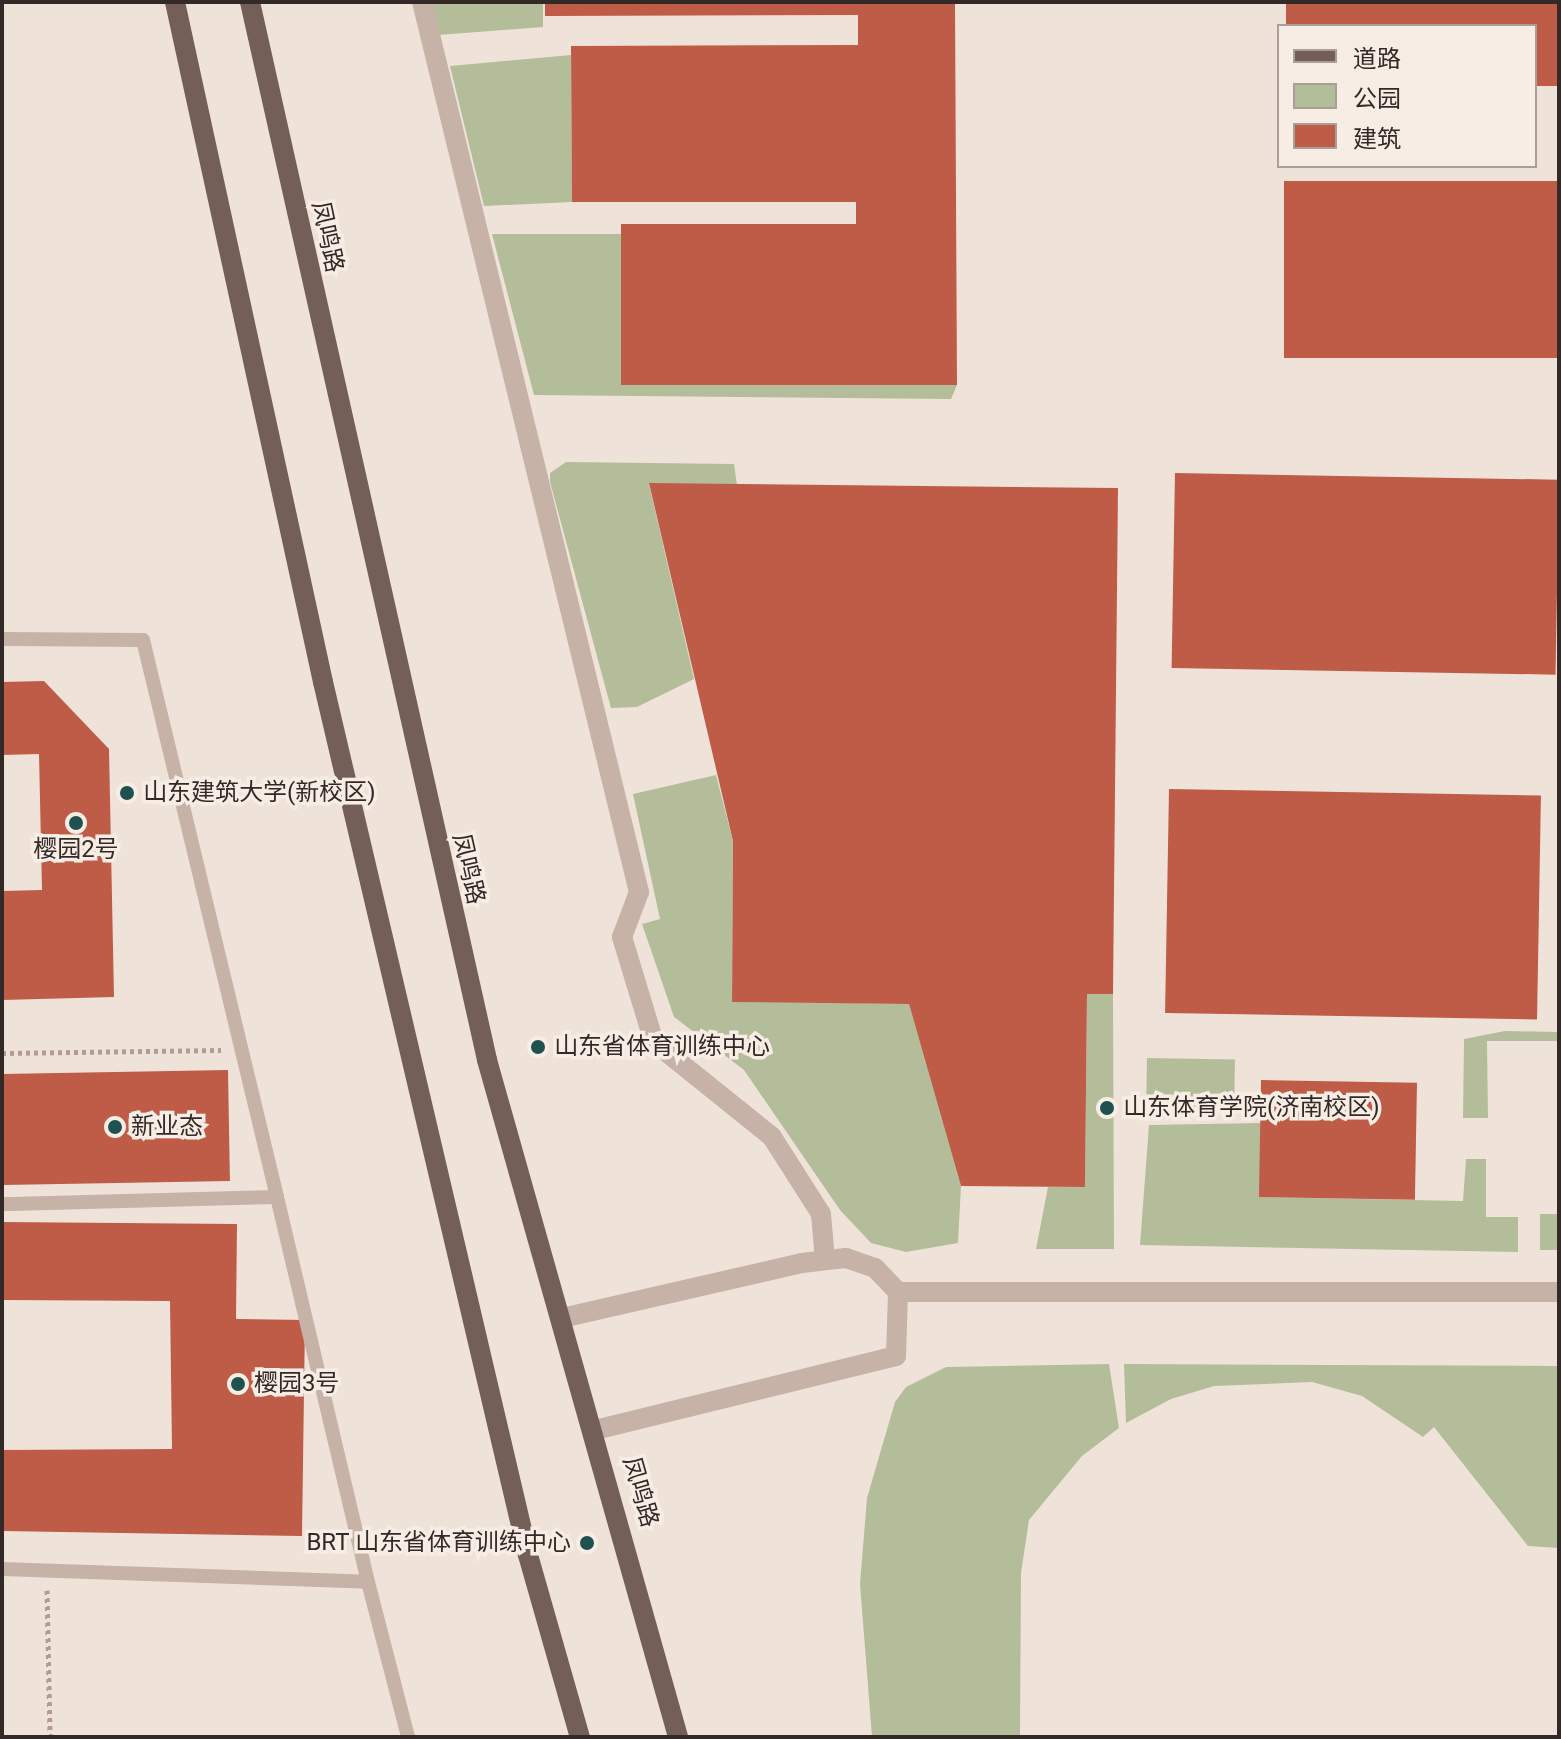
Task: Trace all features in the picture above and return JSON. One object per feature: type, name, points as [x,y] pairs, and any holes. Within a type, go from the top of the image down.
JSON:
[{"type":"main road","points":[[175,2],[323,682],[528,1555],[580,1737]]},
{"type":"main road","name":"凤鸣路","points":[[250,2],[476,1015],[595,1430],[678,1737]]},
{"type":"street","points":[[422,2],[639,892],[622,937],[654,1042],[772,1137],[821,1214],[825,1260]]},
{"type":"street","points":[[562,1318],[846,1258],[875,1268],[898,1292],[896,1356],[595,1430]]},
{"type":"street","points":[[898,1292],[1559,1292]]},
{"type":"lane","points":[[2,639],[143,640],[238,1050],[277,1197],[408,1737]]},
{"type":"lane","points":[[2,1204],[277,1197]]},
{"type":"lane","points":[[2,1569],[368,1582]]},
{"type":"path","points":[[2,1053],[238,1050]]},
{"type":"path","points":[[47,1569],[50,1737]]},
{"type":"green space","points":[[431,2],[543,2],[543,27],[438,35]]},
{"type":"green space","points":[[571,55],[572,202],[484,206],[450,66]]},
{"type":"green space","points":[[492,234],[621,234],[622,385],[957,385],[951,399],[534,395]]},
{"type":"green space","points":[[566,462],[734,464],[737,485],[649,484],[694,679],[637,707],[611,708],[550,482],[550,473]]},
{"type":"green space","points":[[716,775],[733,841],[732,1001],[909,1004],[961,1186],[958,1243],[906,1252],[871,1243],[840,1210],[744,1070],[674,1017],[642,924],[660,919],[633,794]]},
{"type":"green space","points":[[1087,994],[1113,994],[1114,1249],[1036,1249],[1048,1187],[1085,1187]]},
{"type":"green space","points":[[1505,1031],[1559,1032],[1559,1041],[1487,1041],[1488,1118],[1463,1118],[1464,1039]]},
{"type":"green space","points":[[1147,1058],[1235,1060],[1234,1108],[1146,1106]]},
{"type":"green space","points":[[1261,1123],[1260,1197],[1463,1201],[1466,1159],[1486,1159],[1486,1217],[1518,1217],[1518,1252],[1140,1245],[1149,1125]]},
{"type":"green space","points":[[1540,1214],[1559,1214],[1559,1250],[1540,1250]]},
{"type":"green space","points":[[1109,1364],[1119,1428],[1082,1456],[1029,1520],[1021,1573],[1020,1737],[872,1737],[860,1584],[867,1498],[895,1402],[906,1387],[946,1367]]},
{"type":"green space","points":[[1124,1364],[1559,1366],[1559,1548],[1528,1546],[1434,1427],[1423,1437],[1362,1396],[1312,1382],[1214,1386],[1171,1399],[1126,1423]]},
{"type":"building","points":[[545,2],[955,2],[957,385],[621,385],[621,224],[856,224],[856,202],[572,202],[571,46],[858,45],[858,15],[545,16]]},
{"type":"building","points":[[1286,2],[1559,2],[1559,86],[1537,86],[1537,24],[1286,24]]},
{"type":"building","points":[[1284,181],[1559,181],[1559,358],[1284,358]]},
{"type":"building","points":[[1175,473],[1559,480],[1556,675],[1172,668]]},
{"type":"building","points":[[649,483],[1118,488],[1113,994],[1087,994],[1085,1187],[961,1186],[909,1004],[732,1002],[733,841]]},
{"type":"building","name":"樱园2号","points":[[44,681],[109,749],[114,997],[2,1000],[2,891],[42,890],[39,754],[2,755],[2,682]]},
{"type":"building","points":[[1169,789],[1541,795],[1537,1019],[1165,1013]]},
{"type":"building","name":"新业态","points":[[228,1070],[230,1181],[4,1185],[2,1074]]},
{"type":"building","points":[[1261,1080],[1417,1083],[1415,1200],[1259,1197]]},
{"type":"building","name":"樱园3号","points":[[2,1222],[237,1224],[236,1319],[305,1320],[302,1536],[2,1531],[2,1450],[172,1449],[170,1301],[2,1300]]},
{"type":"place","name":"山东建筑大学(新校区)","points":[[127,793]]},
{"type":"place","name":"樱园2号","points":[[76,823]]},
{"type":"place","name":"山东省体育训练中心","points":[[538,1047]]},
{"type":"place","name":"山东体育学院(济南校区)","points":[[1107,1108]]},
{"type":"place","name":"新业态","points":[[115,1127]]},
{"type":"place","name":"樱园3号","points":[[238,1384]]},
{"type":"place","name":"BRT 山东省体育训练中心","points":[[587,1543]]}]
